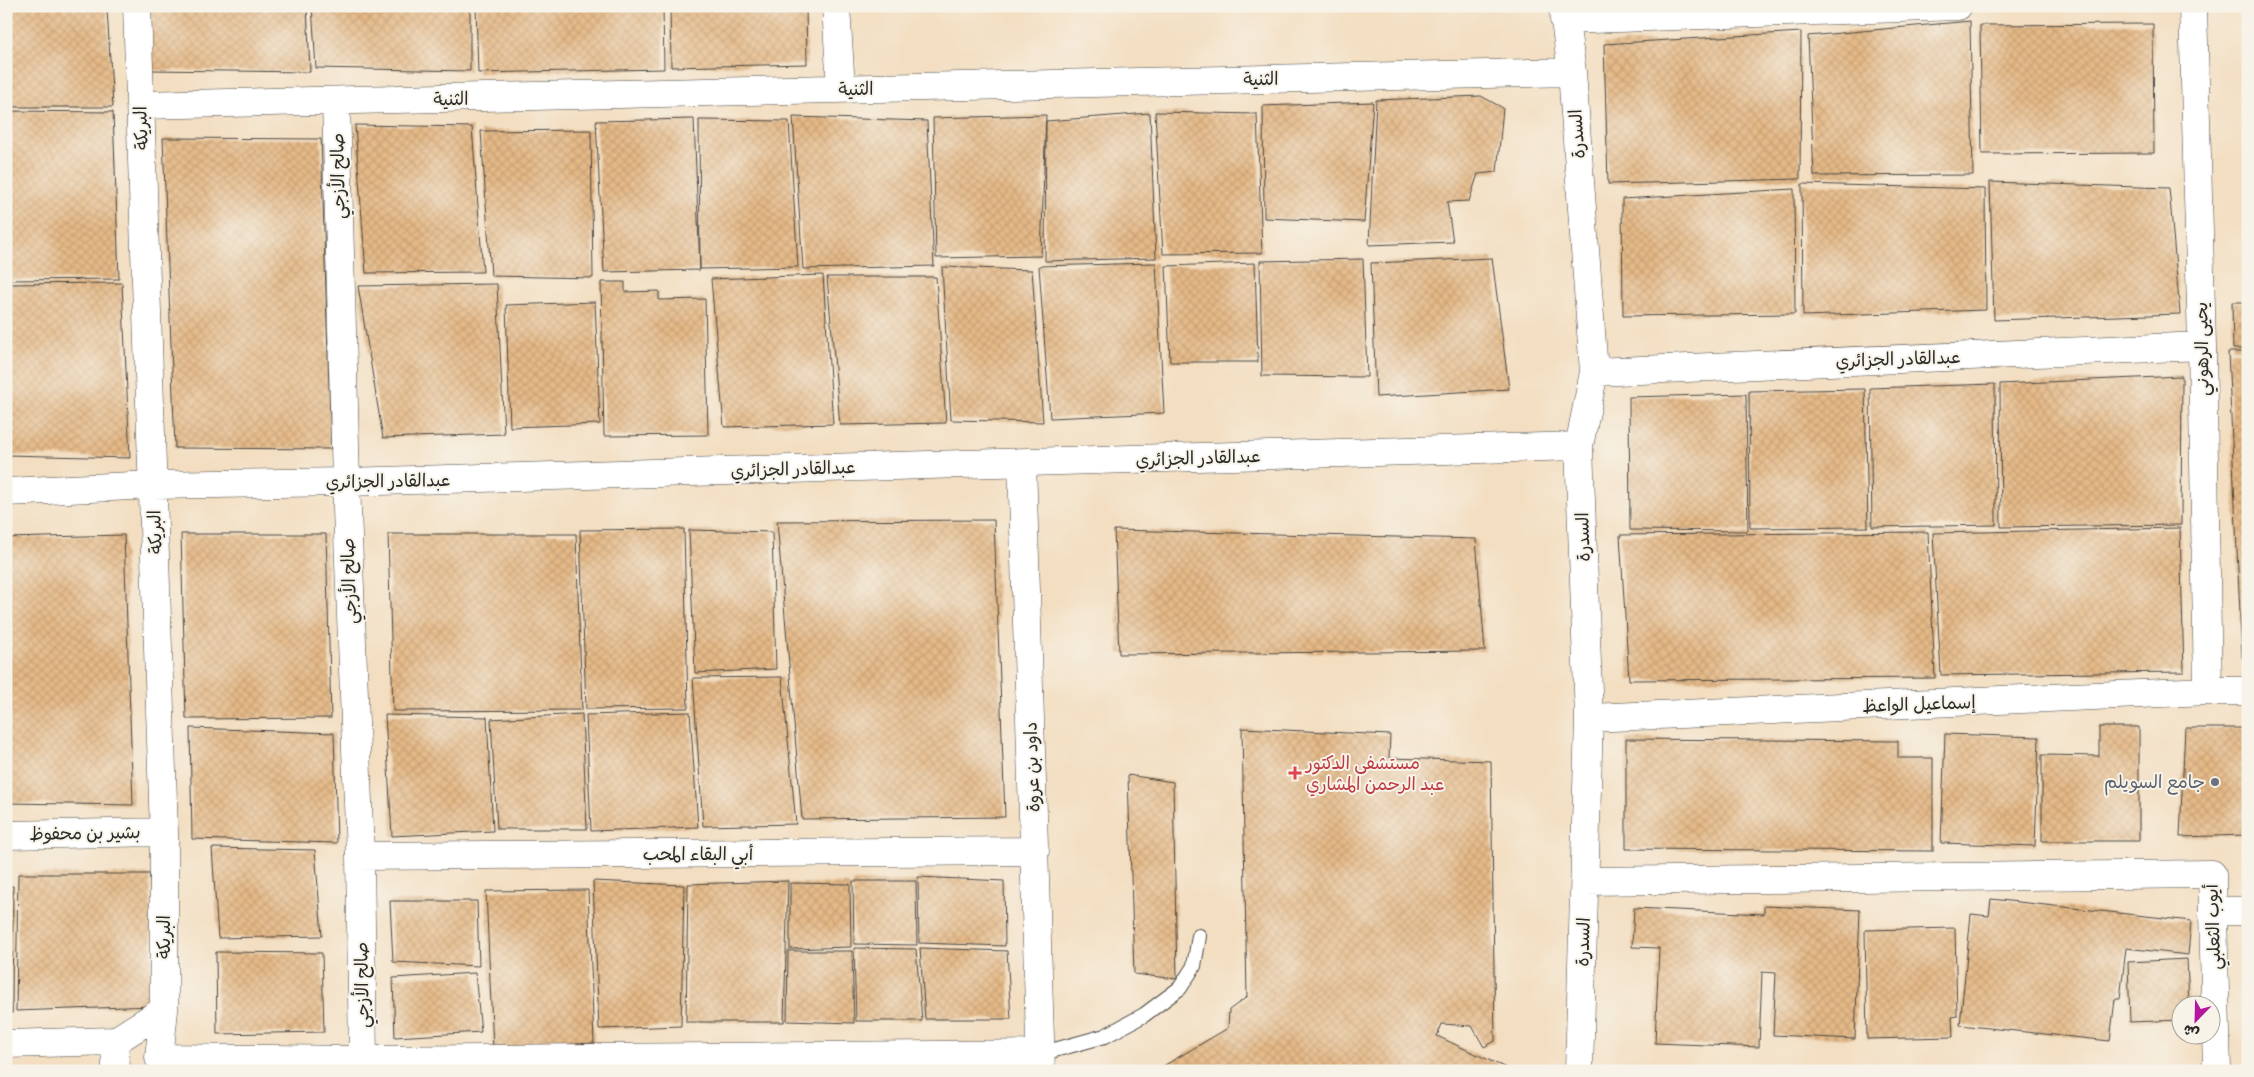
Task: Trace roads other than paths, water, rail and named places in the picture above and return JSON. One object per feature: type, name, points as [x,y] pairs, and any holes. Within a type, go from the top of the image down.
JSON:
[{"type":"street","name":"البريكة","points":[[137,6],[164,832],[164,1010],[158,1058],[363,1060]]},
{"type":"street","points":[[836,6],[841,89]]},
{"type":"street","points":[[1563,13],[1958,6]]},
{"type":"street","name":"يحيى الرهوني","points":[[2193,6],[2202,346],[2208,691]]},
{"type":"street","name":"السدرة","points":[[1563,13],[1572,72],[1594,372],[1579,446],[1589,718],[1579,1071]]},
{"type":"street","name":"الثنية","points":[[140,105],[1572,72]]},
{"type":"street","name":"صالح الأزجي","points":[[336,101],[346,482],[360,856],[363,1060]]},
{"type":"street","name":"عبدالقادر الجزائري","points":[[1594,372],[2202,346]]},
{"type":"street","name":"عبدالقادر الجزائري","points":[[6,492],[153,485],[346,482],[1579,446]]},
{"type":"street","name":"داود بن عروة","points":[[1022,463],[1041,1062]]},
{"type":"street","name":"إسماعيل الواعظ","points":[[1589,718],[2208,691],[2248,691]]},
{"type":"street","name":"بشير بن محفوظ","points":[[6,835],[164,832]]},
{"type":"street","name":"أبي البقاء المحب","points":[[360,856],[1035,851]]},
{"type":"street","name":"أيوب الثعلبي","points":[[1585,880],[2212,874],[2217,1071]]},
{"type":"street","points":[[2213,911],[2248,911]]},
{"type":"street","points":[[6,1044],[115,1041],[164,1010]]},
{"type":"street","points":[[115,1041],[116,1071]]},
{"type":"street","points":[[363,1060],[1041,1062]]},
{"type":"lane","points":[[1041,1062],[1105,1036],[1144,1015],[1180,988],[1194,966],[1200,936]]},
{"type":"place","name":"مستشفى الدكتور عبد الرحمن المشاري","points":[[1295,773]]},
{"type":"place","name":"جامع السويلم","points":[[2215,782]]}]
